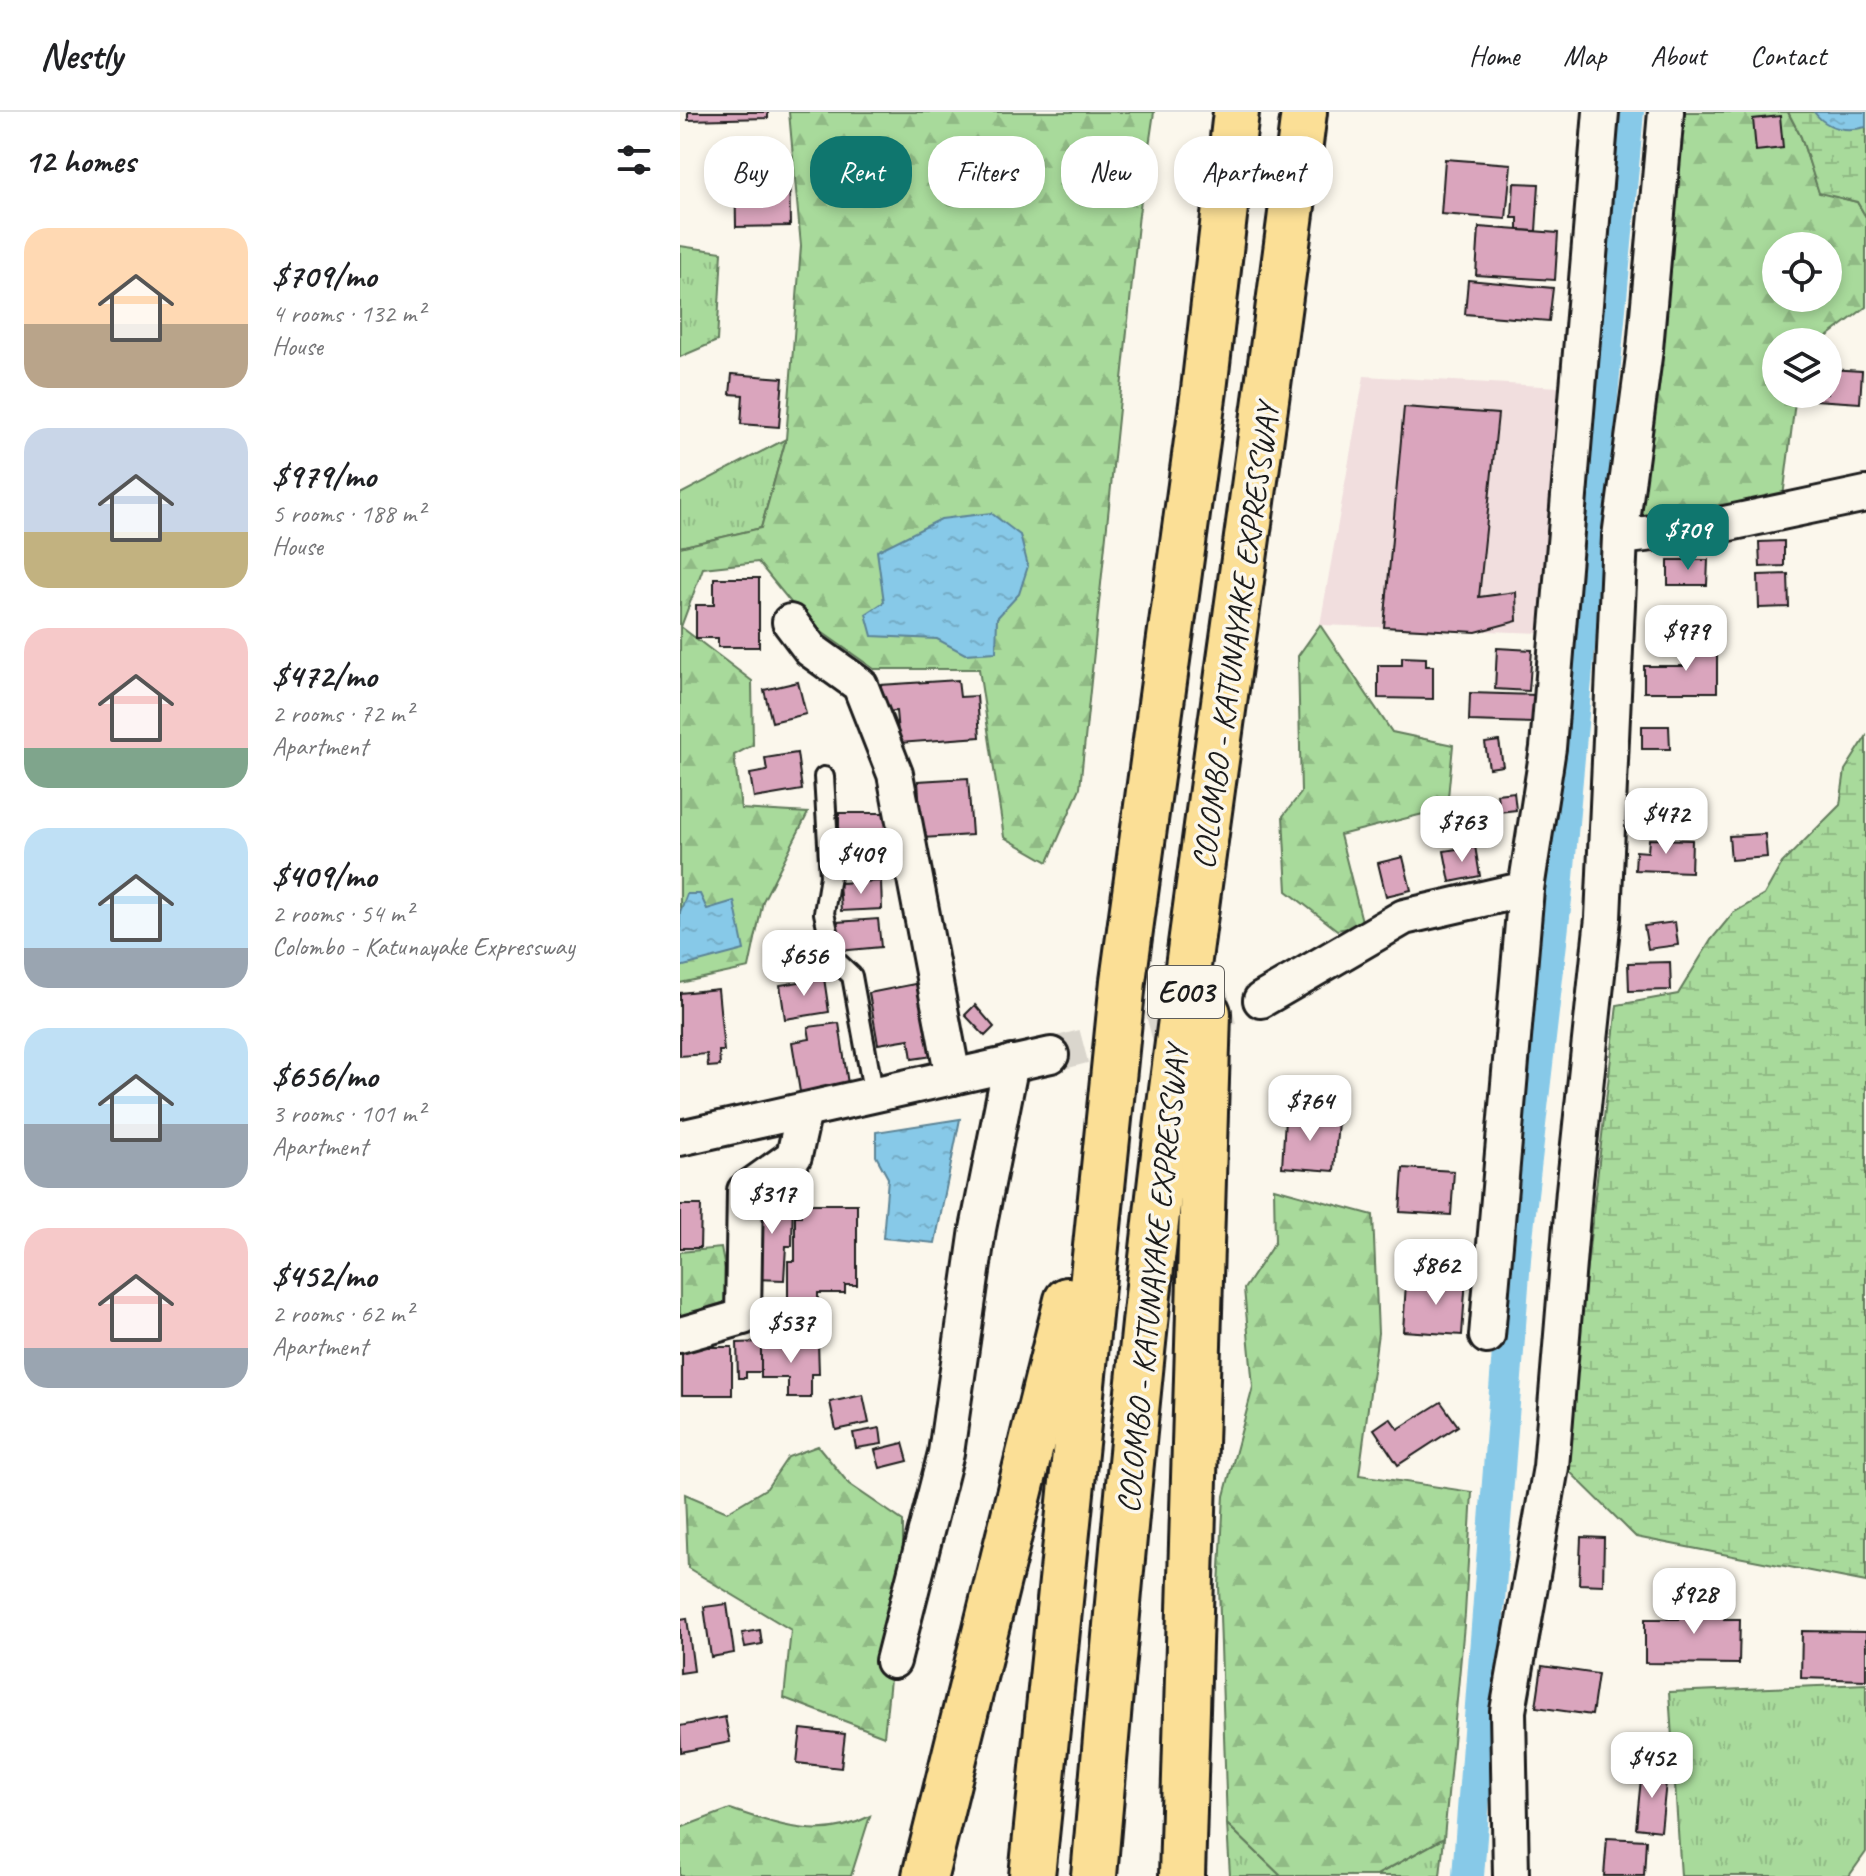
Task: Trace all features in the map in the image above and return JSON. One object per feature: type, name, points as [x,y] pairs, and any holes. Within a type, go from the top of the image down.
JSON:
[{"type":"highway","name":"COLOMBO - KATUNAYAKE EXPRESSWAY","points":[[1032,1876],[1105,1146],[1236,112]]},
{"type":"highway","name":"COLOMBO - KATUNAYAKE EXPRESSWAY","points":[[1094,1876],[1129,1479],[1168,1121],[1268,404],[1304,112]]},
{"type":"highway","points":[[1182,1876],[1215,782]]},
{"type":"highway","points":[[925,1876],[1105,1146]]},
{"type":"street","points":[[1487,1336],[1526,889],[1548,748],[1601,112]]},
{"type":"street","points":[[1511,1876],[1508,1711],[1551,1467],[1574,1191],[1603,918],[1620,537],[1645,349],[1666,112]]},
{"type":"street","points":[[1620,537],[1720,525],[1866,494]]},
{"type":"street","points":[[790,622],[811,650],[860,685],[895,774],[953,1077]]},
{"type":"street","points":[[1261,1000],[1404,917],[1526,889]]},
{"type":"street","points":[[680,1138],[1051,1055]]},
{"type":"street","points":[[893,1661],[946,1453],[978,1229],[1011,1063]]},
{"type":"street","points":[[680,1335],[743,1317],[745,1191],[794,1156],[804,1111]]},
{"type":"lane","points":[[824,777],[830,876],[824,913],[834,959],[852,976],[874,1096]]},
{"type":"shaded area","points":[[1364,376],[1560,387],[1540,633],[1320,625]]},
{"type":"green space","points":[[789,112],[1154,112],[1150,136],[1061,136],[1061,208],[1140,208],[1080,788],[1048,862],[1004,837],[979,669],[874,669],[806,621],[758,562],[703,568],[681,627],[752,681],[753,745],[734,755],[741,809],[808,813],[763,901],[749,968],[680,983],[680,547],[761,528],[786,439],[801,246],[794,136],[791,136]]},
{"type":"green space","points":[[1679,112],[1788,112],[1801,137],[1819,192],[1857,202],[1866,217],[1866,307],[1838,328],[1762,328],[1762,408],[1794,408],[1783,497],[1635,516]]},
{"type":"green space","points":[[1788,112],[1866,112],[1866,217],[1857,202],[1819,193],[1801,137]]},
{"type":"green space","points":[[680,246],[722,252],[717,341],[680,357]]},
{"type":"green space","points":[[786,439],[761,528],[680,547],[680,494]]},
{"type":"green space","points":[[1320,625],[1392,732],[1453,745],[1447,808],[1340,835],[1363,925],[1337,930],[1287,891],[1283,816],[1301,793],[1298,656]]},
{"type":"green space","points":[[1866,737],[1866,1582],[1636,1537],[1564,1466],[1617,1005],[1678,994],[1711,940],[1733,913],[1764,895],[1782,863],[1840,805],[1845,770]]},
{"type":"green space","points":[[1274,1188],[1373,1215],[1378,1333],[1359,1475],[1472,1492],[1465,1614],[1444,1838],[1375,1876],[1281,1876],[1227,1824],[1219,1586],[1224,1496],[1253,1387],[1244,1289],[1275,1242]]},
{"type":"green space","points":[[721,1248],[731,1300],[680,1317],[680,1252]]},
{"type":"green space","points":[[818,1446],[849,1484],[903,1521],[903,1556],[884,1736],[784,1698],[791,1630],[688,1568],[685,1494],[727,1512],[767,1488],[788,1457]]},
{"type":"green space","points":[[1866,1684],[1866,1852],[1849,1876],[1681,1876],[1669,1692]]},
{"type":"green space","points":[[730,1809],[783,1825],[817,1829],[852,1824],[870,1816],[851,1876],[680,1876],[680,1828]]},
{"type":"green space","points":[[1227,1824],[1281,1876],[1230,1876]]},
{"type":"green space","points":[[1444,1838],[1440,1876],[1375,1876]]},
{"type":"water","points":[[1814,112],[1866,112],[1866,127],[1837,128]]},
{"type":"water","points":[[991,513],[1020,535],[1028,566],[1019,594],[997,618],[996,652],[965,654],[937,639],[872,636],[866,614],[884,602],[877,551],[941,519]]},
{"type":"water","points":[[687,894],[700,894],[707,909],[734,901],[744,950],[680,967],[680,912]]},
{"type":"water","points":[[960,1119],[935,1243],[883,1238],[888,1178],[876,1156],[876,1132]]},
{"type":"building","points":[[688,112],[768,112],[768,118],[688,120]]},
{"type":"building","points":[[1780,116],[1783,148],[1756,151],[1753,119]]},
{"type":"building","points":[[1445,159],[1511,164],[1506,219],[1441,214]]},
{"type":"building","points":[[1514,183],[1539,184],[1536,231],[1518,230],[1518,218],[1512,218]]},
{"type":"building","points":[[736,208],[790,208],[790,226],[736,227]]},
{"type":"building","points":[[1479,227],[1558,233],[1555,280],[1476,275]]},
{"type":"building","points":[[1468,280],[1553,288],[1549,321],[1465,314]]},
{"type":"building","points":[[1842,370],[1862,371],[1860,403],[1842,402]]},
{"type":"building","points":[[732,374],[783,378],[779,427],[741,424],[743,395],[730,394]]},
{"type":"building","points":[[1404,407],[1498,414],[1479,597],[1516,592],[1517,621],[1476,632],[1384,627]]},
{"type":"building","points":[[1784,541],[1784,566],[1760,567],[1759,542]]},
{"type":"building","points":[[1668,560],[1708,560],[1707,585],[1668,585]]},
{"type":"building","points":[[1788,574],[1789,607],[1759,608],[1758,575]]},
{"type":"building","points":[[714,578],[759,578],[759,647],[718,647],[718,638],[696,638],[696,605],[714,605]]},
{"type":"building","points":[[1687,646],[1717,646],[1717,692],[1644,692],[1644,666],[1687,666]]},
{"type":"building","points":[[1497,648],[1532,650],[1529,691],[1495,689]]},
{"type":"building","points":[[1402,657],[1426,658],[1426,666],[1433,666],[1433,699],[1378,698],[1378,665],[1402,665]]},
{"type":"building","points":[[958,680],[960,697],[977,696],[980,737],[899,743],[896,711],[882,712],[880,685]]},
{"type":"building","points":[[798,682],[806,714],[772,722],[764,690]]},
{"type":"building","points":[[1470,693],[1536,695],[1535,723],[1469,721]]},
{"type":"building","points":[[1642,726],[1669,726],[1670,749],[1642,749]]},
{"type":"building","points":[[1499,741],[1503,766],[1489,768],[1485,743]]},
{"type":"building","points":[[797,753],[802,790],[754,798],[750,774],[767,771],[765,758]]},
{"type":"building","points":[[968,778],[972,835],[922,838],[918,781]]},
{"type":"building","points":[[1514,792],[1516,810],[1499,812],[1497,794]]},
{"type":"building","points":[[839,813],[886,813],[886,842],[874,842],[874,850],[839,851]]},
{"type":"building","points":[[1765,834],[1767,857],[1731,860],[1729,836]]},
{"type":"building","points":[[1649,839],[1692,840],[1691,872],[1635,870],[1636,851],[1648,852]]},
{"type":"building","points":[[1475,846],[1480,876],[1450,882],[1444,851]]},
{"type":"building","points":[[1403,857],[1411,890],[1386,896],[1378,863]]},
{"type":"building","points":[[881,881],[882,909],[841,911],[839,883]]},
{"type":"building","points":[[878,919],[881,947],[839,951],[837,922]]},
{"type":"building","points":[[1675,922],[1678,945],[1648,949],[1644,926]]},
{"type":"building","points":[[1670,962],[1671,990],[1629,991],[1628,963]]},
{"type":"building","points":[[824,978],[829,1012],[785,1019],[780,985]]},
{"type":"building","points":[[920,983],[933,1056],[912,1059],[909,1039],[878,1044],[869,993]]},
{"type":"building","points":[[718,989],[724,1051],[719,1051],[720,1066],[708,1067],[707,1054],[680,1056],[680,993]]},
{"type":"building","points":[[975,1005],[994,1027],[985,1036],[965,1015]]},
{"type":"building","points":[[839,1023],[848,1084],[800,1092],[792,1042],[810,1039],[808,1027]]},
{"type":"building","points":[[1310,1111],[1324,1112],[1323,1120],[1338,1121],[1334,1171],[1282,1167],[1285,1119],[1310,1121]]},
{"type":"building","points":[[1403,1168],[1454,1171],[1451,1215],[1400,1212]]},
{"type":"building","points":[[774,1191],[793,1193],[792,1246],[786,1246],[784,1280],[752,1279],[756,1199],[774,1200]]},
{"type":"building","points":[[801,1204],[857,1204],[857,1285],[845,1285],[845,1293],[818,1293],[818,1305],[788,1305],[788,1261],[795,1261],[795,1216],[801,1216]]},
{"type":"building","points":[[680,1205],[701,1205],[700,1248],[680,1248]]},
{"type":"building","points":[[1446,1275],[1466,1277],[1462,1335],[1403,1331],[1406,1283],[1445,1286]]},
{"type":"building","points":[[761,1342],[761,1372],[746,1372],[746,1378],[738,1378],[737,1343]]},
{"type":"building","points":[[761,1342],[818,1342],[819,1374],[811,1374],[811,1398],[788,1398],[788,1378],[761,1378]]},
{"type":"building","points":[[682,1347],[732,1347],[732,1395],[682,1395]]},
{"type":"building","points":[[863,1395],[869,1423],[836,1430],[830,1402]]},
{"type":"building","points":[[1441,1402],[1458,1426],[1398,1465],[1374,1429],[1390,1418],[1398,1429]]},
{"type":"building","points":[[880,1428],[882,1444],[856,1448],[853,1433]]},
{"type":"building","points":[[903,1443],[908,1461],[880,1468],[875,1450]]},
{"type":"building","points":[[1581,1537],[1604,1538],[1603,1585],[1579,1584]]},
{"type":"building","points":[[1679,1601],[1724,1602],[1724,1619],[1740,1619],[1739,1664],[1645,1663],[1645,1619],[1679,1619]]},
{"type":"building","points":[[727,1604],[734,1653],[711,1657],[704,1607]]},
{"type":"building","points":[[687,1618],[694,1671],[680,1673],[680,1619]]},
{"type":"building","points":[[760,1630],[762,1644],[745,1647],[742,1633]]},
{"type":"building","points":[[1802,1631],[1866,1632],[1866,1680],[1801,1678]]},
{"type":"building","points":[[1542,1666],[1598,1674],[1592,1715],[1536,1707]]},
{"type":"building","points":[[725,1717],[730,1742],[681,1752],[680,1726]]},
{"type":"building","points":[[801,1729],[845,1734],[841,1768],[797,1763]]},
{"type":"building","points":[[1642,1769],[1667,1772],[1661,1831],[1636,1828]]},
{"type":"building","points":[[1607,1838],[1646,1840],[1644,1876],[1604,1876]]},
{"type":"waterway","points":[[1468,1876],[1516,1246],[1556,899],[1628,112]]},
{"type":"tunnel","points":[[1051,1055],[1261,1000]]}]
